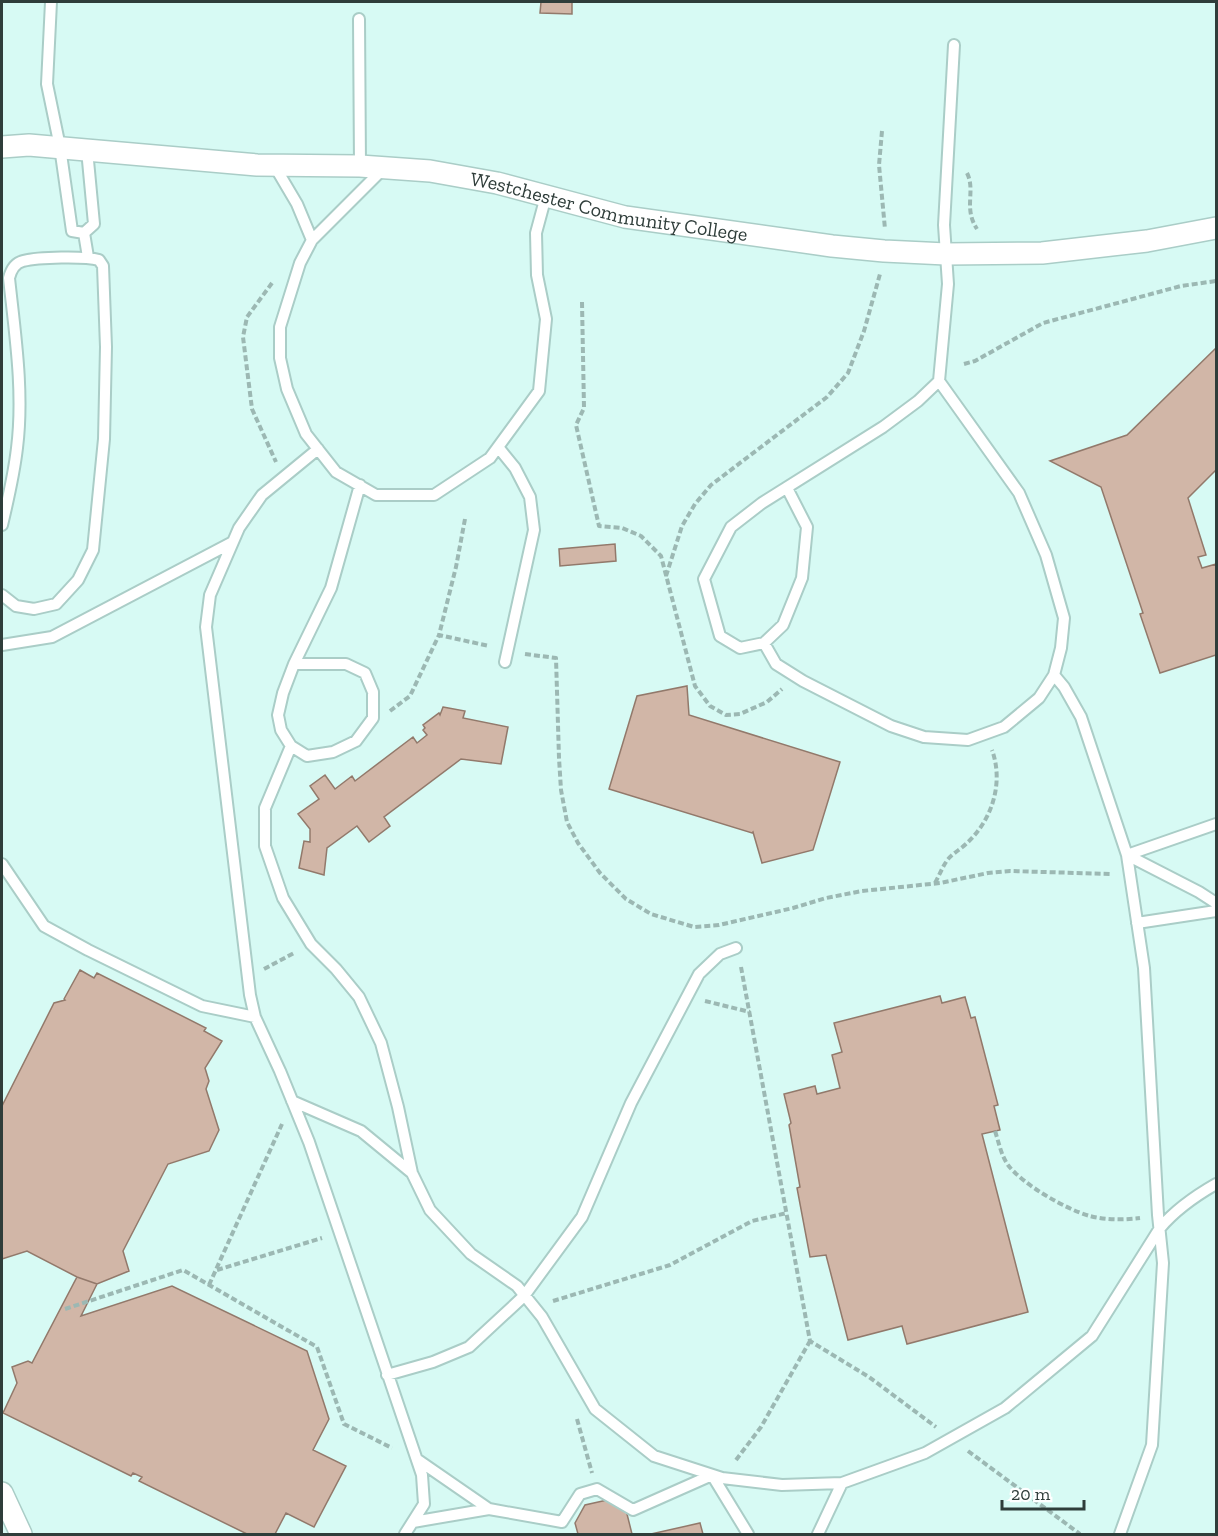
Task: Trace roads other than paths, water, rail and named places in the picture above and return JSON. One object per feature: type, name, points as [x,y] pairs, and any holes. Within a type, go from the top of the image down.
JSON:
[{"type":"street","name":"Westchester Community College","points":[[2,147],[29,145],[193,161],[360,166],[430,171],[497,183],[625,217],[832,246],[946,254],[1042,253],[1147,241],[1216,228]]},
{"type":"street","points":[[2,1493],[21,1534]]},
{"type":"lane","points":[[51,2],[47,84],[60,147],[72,231],[84,233]]},
{"type":"lane","points":[[359,19],[360,166]]},
{"type":"lane","points":[[764,643],[776,664],[803,681],[891,726],[924,737],[968,740],[1004,727],[1039,698],[1054,675],[1062,648],[1064,618],[1046,555],[1018,493],[939,381],[948,284],[944,225],[954,45]]},
{"type":"lane","points":[[84,233],[94,224],[87,150]]},
{"type":"lane","points":[[274,165],[297,204],[312,240]]},
{"type":"lane","points":[[384,168],[312,240],[300,263],[280,327],[280,358],[287,389],[306,434],[336,472],[376,495],[434,495],[490,458],[539,391],[546,319],[537,275],[536,233],[546,196]]},
{"type":"lane","points":[[84,233],[87,257]]},
{"type":"lane","points":[[2,525],[17,447],[19,404],[17,348],[9,278],[12,268],[22,261],[87,257],[99,260],[103,266],[106,347],[104,440],[93,550],[78,580],[56,604],[34,609],[16,606],[2,595]]},
{"type":"lane","points":[[787,488],[807,527],[802,578],[783,625],[764,643],[740,648],[720,636],[704,579],[731,526],[762,503],[883,428],[918,401],[939,381]]},
{"type":"lane","points":[[498,447],[516,468],[530,497],[534,530],[505,662]]},
{"type":"lane","points":[[318,449],[262,495],[239,528],[210,595],[206,627],[248,978],[255,1017],[309,1142],[422,1474],[424,1504],[405,1534]]},
{"type":"lane","points":[[294,664],[346,664],[365,673],[373,692],[373,718],[357,741],[333,752],[308,756],[291,746],[281,730],[278,715],[283,693],[294,664],[331,588],[360,485]]},
{"type":"lane","points":[[2,645],[52,637],[233,542]]},
{"type":"lane","points":[[1054,675],[1064,687],[1081,717],[1127,855],[1144,968],[1158,1215],[1163,1263],[1152,1445],[1120,1534]]},
{"type":"lane","points":[[291,746],[265,808],[265,846],[283,898],[311,944],[336,969],[358,997],[381,1043],[412,1173],[430,1210],[471,1254],[517,1286],[542,1317],[595,1409],[654,1456],[717,1476],[782,1485],[842,1483],[925,1453],[1005,1408],[1092,1336],[1160,1228],[1173,1213],[1216,1184]]},
{"type":"lane","points":[[1127,855],[1216,824]]},
{"type":"lane","points":[[1127,855],[1216,903]]},
{"type":"lane","points":[[2,864],[44,926],[202,1006],[255,1017]]},
{"type":"lane","points":[[1137,923],[1216,911]]},
{"type":"lane","points":[[387,1375],[433,1362],[469,1347],[525,1296],[582,1217],[631,1103],[699,974],[720,954],[736,948]]},
{"type":"lane","points":[[292,1101],[361,1131],[412,1173]]},
{"type":"lane","points":[[417,1460],[489,1509]]},
{"type":"lane","points":[[413,1522],[489,1509],[562,1522],[580,1494],[597,1489],[633,1510],[717,1476]]},
{"type":"lane","points":[[717,1476],[748,1534]]},
{"type":"lane","points":[[818,1534],[842,1483]]}]
